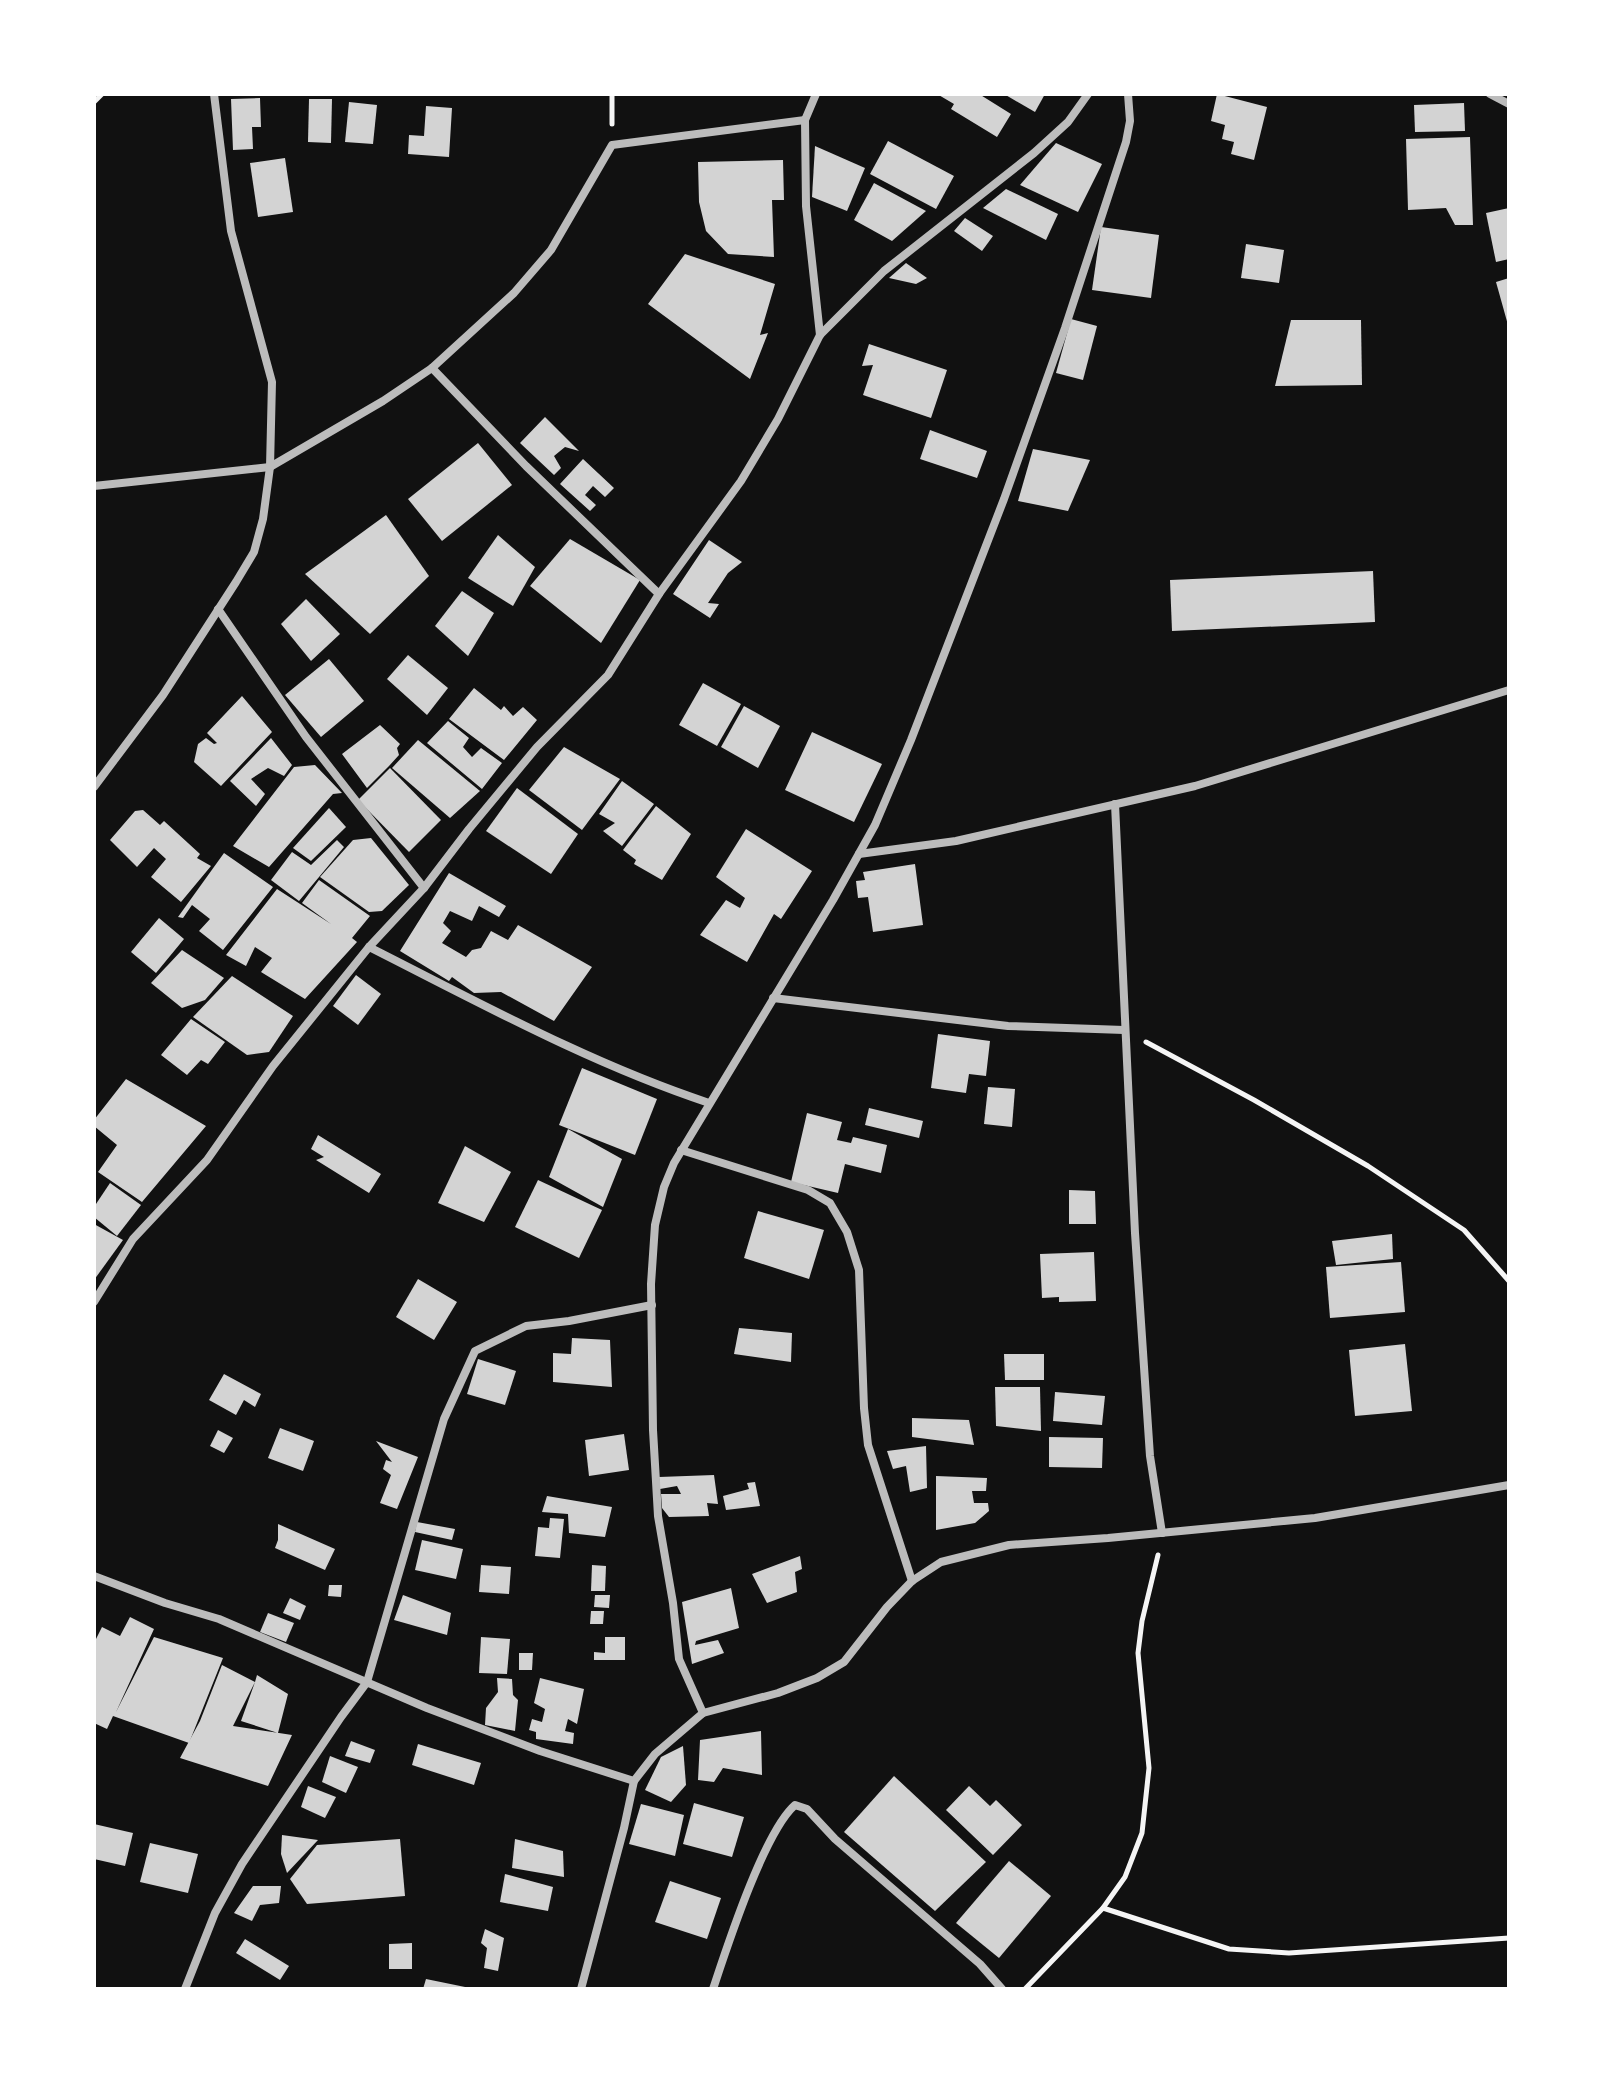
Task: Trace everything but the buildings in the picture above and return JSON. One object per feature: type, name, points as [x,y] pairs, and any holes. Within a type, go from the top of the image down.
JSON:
[{"type":"street","points":[[94,787],[163,695],[254,552],[263,519],[270,467],[272,382],[231,231],[214,94]]},
{"type":"street","points":[[816,94],[805,120],[806,206],[820,335]]},
{"type":"street","points":[[94,1302],[133,1239],[207,1160],[273,1066],[369,947],[424,888],[537,747],[608,675],[659,594],[741,481],[778,419],[820,335],[884,271],[1045,143],[1068,122],[1088,94]]},
{"type":"street","points":[[703,1713],[679,1659],[658,1516],[652,1392],[652,1305],[655,1225],[664,1187],[681,1150],[875,825],[1004,499],[1060,342],[1126,142],[1130,121],[1128,94]]},
{"type":"street","points":[[1490,94],[1509,104]]},
{"type":"street","points":[[94,486],[270,467],[383,401],[432,368],[514,293],[551,250],[612,145],[805,120]]},
{"type":"street","points":[[432,368],[526,466],[659,594]]},
{"type":"street","points":[[218,609],[306,737],[424,888]]},
{"type":"street","points":[[859,854],[956,841],[1195,786],[1509,690]]},
{"type":"street","points":[[1115,804],[1124,1030],[1150,1456],[1162,1533]]},
{"type":"street","points":[[369,947],[526,1027],[709,1103]]},
{"type":"street","points":[[773,998],[1008,1026],[1124,1030]]},
{"type":"street","points":[[681,1150],[808,1190],[830,1203],[847,1232],[859,1270],[868,1445],[912,1581]]},
{"type":"street","points":[[185,1989],[215,1913],[242,1864],[367,1682],[444,1419],[475,1351],[526,1326],[652,1305]]},
{"type":"street","points":[[581,1989],[634,1781],[655,1754],[703,1713],[778,1693],[817,1678],[844,1662],[887,1607],[912,1581],[941,1562],[1009,1545],[1315,1518],[1509,1485]]},
{"type":"street","points":[[94,1576],[219,1619],[540,1751],[634,1781]]},
{"type":"street","points":[[713,1989],[769,1845],[795,1805],[807,1809],[835,1839],[980,1964],[1002,1989]]},
{"type":"path","points":[[94,102],[102,94]]},
{"type":"path","points":[[612,94],[612,145]]},
{"type":"path","points":[[1124,1030],[1368,1166],[1464,1230],[1509,1281]]},
{"type":"path","points":[[1025,1989],[1103,1908],[1125,1877],[1142,1833],[1149,1768],[1138,1653],[1162,1533]]},
{"type":"path","points":[[1103,1908],[1229,1949],[1289,1953],[1509,1938]]}]
